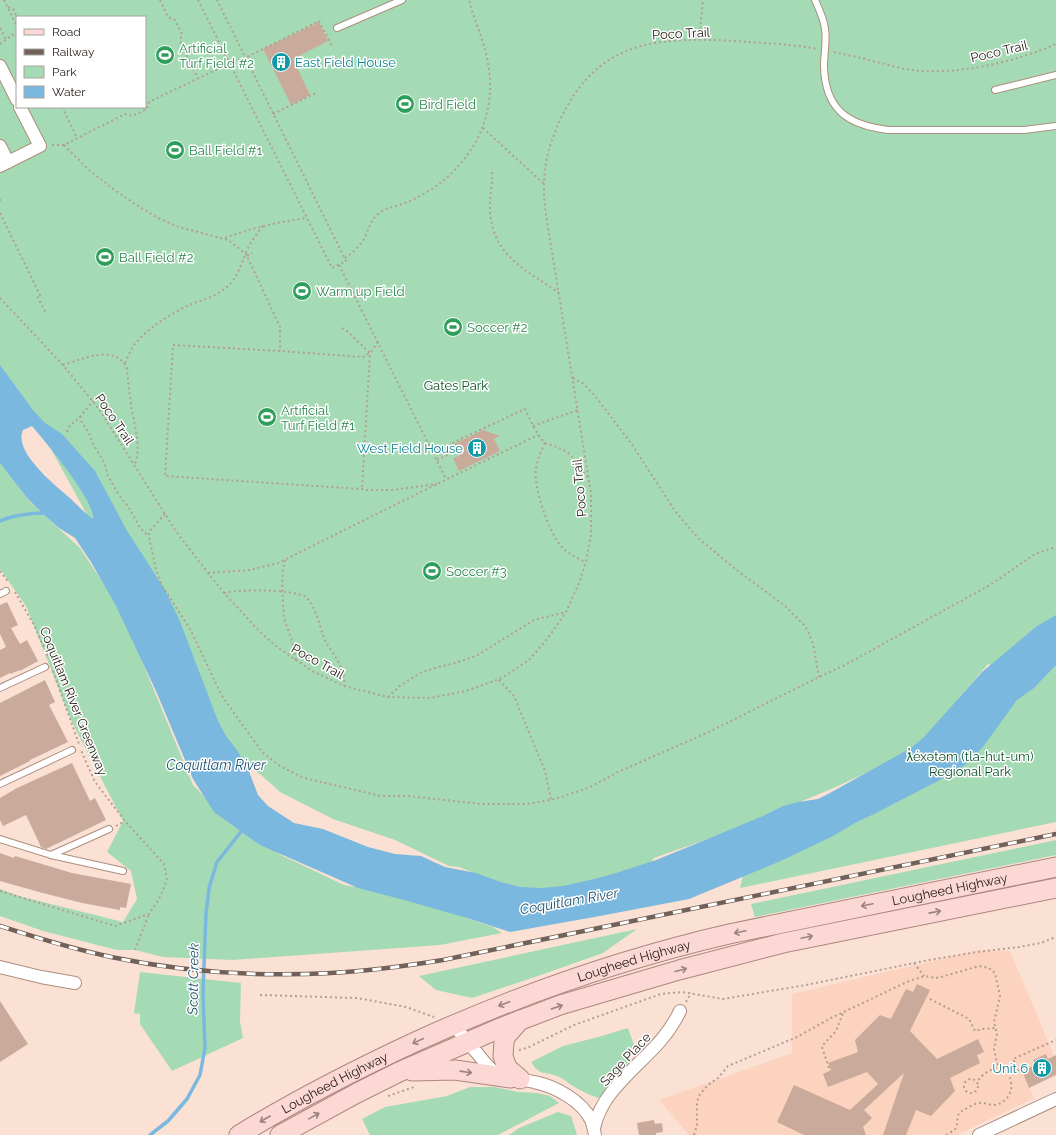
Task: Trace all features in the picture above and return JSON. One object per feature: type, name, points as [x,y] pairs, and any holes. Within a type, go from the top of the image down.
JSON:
[{"type":"main road","name":"Lougheed Highway","points":[[239,1135],[287,1107],[380,1058],[509,1002],[607,967],[697,941],[1056,867]]},
{"type":"main road","name":"Lougheed Highway","points":[[280,1135],[399,1072],[520,1020],[560,1005],[679,970],[783,943],[1056,888]]},
{"type":"main road","points":[[516,1079],[507,1068],[503,1056],[506,1036],[520,1020]]},
{"type":"main road","points":[[399,1072],[455,1070],[516,1079]]},
{"type":"street","points":[[0,66],[16,98]]},
{"type":"street","points":[[0,146],[4,164],[40,146],[21,108]]},
{"type":"street","points":[[0,967],[41,977],[76,983]]},
{"type":"street","name":"Sage Place","points":[[594,1132],[597,1116],[611,1093],[671,1028],[680,1011]]},
{"type":"street","points":[[454,1025],[490,1069],[503,1076],[550,1086],[568,1096],[590,1119],[594,1132]]},
{"type":"street","points":[[980,1135],[1056,1099]]},
{"type":"lane","points":[[337,28],[402,0]]},
{"type":"lane","points":[[815,0],[824,22],[826,36],[824,63],[825,80],[832,101],[840,112],[852,120],[862,125],[888,130],[1024,130],[1056,126]]},
{"type":"lane","points":[[995,90],[1056,75]]},
{"type":"lane","points":[[0,594],[6,591]]},
{"type":"lane","points":[[0,688],[48,665]]},
{"type":"lane","points":[[0,784],[72,750]]},
{"type":"lane","points":[[51,855],[109,830]]},
{"type":"lane","points":[[0,839],[51,855],[123,871]]},
{"type":"path","points":[[4,0],[16,25]]},
{"type":"path","points":[[160,0],[168,17],[175,20],[182,34],[180,41],[198,79]]},
{"type":"path","points":[[198,0],[332,268],[339,265],[346,261],[216,0]]},
{"type":"path","points":[[344,258],[355,250],[363,240],[372,221],[380,212],[414,199],[450,175],[477,141],[488,112],[490,75],[485,49],[469,0]]},
{"type":"path","points":[[699,39],[703,0]]},
{"type":"path","points":[[7,7],[13,9],[16,16]]},
{"type":"path","points":[[280,351],[280,327],[246,255],[225,238],[179,227],[158,218],[135,204],[89,170],[64,144],[125,114],[132,116],[147,109],[150,102],[230,63],[245,58],[319,21],[332,46]]},
{"type":"path","points":[[0,28],[6,40]]},
{"type":"path","points":[[0,44],[16,33]]},
{"type":"path","name":"Poco Trail","points":[[0,298],[93,401],[183,540],[224,593],[268,640],[296,661],[319,675],[344,686],[388,697],[430,698],[466,691],[498,680],[529,660],[548,638],[566,612],[579,583],[586,562],[591,535],[591,494],[546,215],[544,184],[546,161],[558,124],[571,100],[585,80],[610,59],[637,47],[660,41],[699,39],[785,45],[826,50],[899,68],[928,71],[951,70],[995,64],[1025,56],[1056,44]]},
{"type":"path","points":[[273,114],[316,93]]},
{"type":"path","points":[[62,108],[77,138]]},
{"type":"path","points":[[483,128],[544,184]]},
{"type":"path","points":[[492,172],[490,210],[494,232],[498,242],[507,255],[519,266],[559,293]]},
{"type":"path","points":[[0,213],[40,295],[37,296],[46,313]]},
{"type":"path","points":[[225,238],[252,228],[307,218]]},
{"type":"path","points":[[125,364],[134,346],[147,332],[162,320],[214,295],[230,284],[237,274],[254,239],[263,226]]},
{"type":"path","points":[[246,255],[252,253]]},
{"type":"path","points":[[339,265],[446,479]]},
{"type":"path","points":[[342,328],[370,353],[362,489]]},
{"type":"path","points":[[378,342],[370,353],[363,357],[173,345],[165,476],[365,490],[392,490],[437,484]]},
{"type":"path","points":[[63,366],[92,356],[103,354],[118,357],[125,364],[138,445],[137,458],[134,464]]},
{"type":"path","points":[[573,377],[588,388],[596,397],[633,446],[675,511],[692,532],[734,568],[785,606],[804,625],[813,644],[819,677]]},
{"type":"path","points":[[67,432],[72,423],[93,401]]},
{"type":"path","points":[[437,460],[454,452],[450,444],[525,409],[538,435],[545,444],[562,449],[569,453],[589,477]]},
{"type":"path","points":[[533,426],[578,410]]},
{"type":"path","points":[[80,416],[82,423],[104,462],[108,476],[116,490],[128,506],[144,533],[149,535]]},
{"type":"path","points":[[208,573],[250,570],[272,565],[285,560],[446,479],[538,435]]},
{"type":"path","points":[[545,444],[539,457],[535,482],[547,519],[555,538],[560,545],[574,557],[586,562]]},
{"type":"path","points":[[165,514],[149,532],[156,570],[162,587],[190,629],[222,696],[262,752],[280,766],[304,778],[382,796],[408,796],[481,804],[527,804],[551,800],[588,788],[618,772],[711,731],[845,665],[990,585],[1035,554],[1056,547]]},
{"type":"path","points":[[285,560],[282,592],[284,618],[292,641],[296,661]]},
{"type":"path","name":"Coquitlam River Greenway","points":[[0,571],[12,587],[34,625],[48,665]]},
{"type":"path","points":[[224,593],[243,590],[282,592],[304,595],[308,598],[325,639],[339,662],[345,679],[344,686]]},
{"type":"path","points":[[388,697],[401,685],[422,672],[476,656],[534,620],[566,612]]},
{"type":"path","name":"Coquitlam River Greenway","points":[[54,671],[86,762],[95,782],[125,821],[164,864],[167,880],[159,898],[149,914],[135,950]]},
{"type":"path","points":[[498,680],[514,696],[545,772],[551,800]]},
{"type":"path","points":[[0,891],[115,926],[149,914]]},
{"type":"path","points":[[514,1050],[527,1048],[574,1025],[661,994],[682,992],[723,999],[806,985],[977,952],[1041,944],[1056,937]]},
{"type":"path","points":[[914,963],[925,976]]},
{"type":"path","points":[[694,1135],[697,1125],[697,1102],[699,1096],[728,1066],[797,1037],[832,1018],[909,981],[925,976],[936,978],[979,966],[985,966],[995,972],[1000,996],[994,1022],[997,1034],[994,1049],[998,1067]]},
{"type":"path","points":[[260,995],[357,998],[406,1007],[454,1025]]},
{"type":"path","points":[[930,999],[969,1019],[975,1031],[995,1028]]},
{"type":"path","points":[[830,1068],[822,1045],[836,1031],[843,1013]]},
{"type":"path","points":[[1019,1070],[1013,1059],[1056,1040]]},
{"type":"path","points":[[977,1083],[976,1080],[969,1079],[964,1082],[964,1088],[968,1092],[974,1092],[978,1087],[977,1083],[980,1078],[998,1067]]},
{"type":"path","points":[[946,1135],[956,1128],[957,1117],[960,1112],[978,1103],[995,1105],[1006,1099],[1011,1091],[1011,1079],[1005,1070],[998,1067]]},
{"type":"path","points":[[385,1096],[401,1092],[420,1084]]},
{"type":"shaded area","points":[[979,950],[1010,951],[1054,1056],[1048,1059],[1046,1054],[1033,1060],[1035,1065],[1022,1071],[1034,1098],[957,1135],[689,1135],[659,1100],[792,1053],[792,994]]},
{"type":"green space","name":"Gates Park","points":[[0,0],[1056,0],[1056,822],[740,888],[745,868],[624,893],[639,881],[606,878],[599,881],[552,890],[521,888],[481,876],[459,867],[449,866],[395,840],[333,819],[280,792],[244,761],[193,709],[27,405],[0,372]],"holes":[[[989,663],[1006,697],[992,710],[978,683],[956,701]],[[889,762],[878,771],[842,791],[788,814],[757,838],[691,865],[639,881],[654,858],[736,829],[838,786]]]},
{"type":"green space","points":[[0,462],[29,501],[80,548],[121,610],[193,785],[232,825],[281,855],[344,885],[393,893],[493,927],[502,933],[440,945],[233,960],[163,957],[135,950],[117,950],[43,931],[0,916],[0,889],[19,896],[123,922],[137,899],[131,871],[107,852],[123,821],[71,720],[26,606],[0,569]]},
{"type":"green space","points":[[1056,840],[1056,855],[755,917],[751,904]]},
{"type":"green space","points":[[637,929],[603,953],[472,998],[436,990],[419,976]]},
{"type":"green space","points":[[140,972],[241,983],[240,1022],[243,1038],[172,1071],[140,1024],[140,1014],[134,1013]]},
{"type":"green space","points":[[628,1028],[634,1045],[624,1072],[607,1092],[598,1098],[579,1090],[559,1077],[540,1072],[531,1062],[563,1046]]},
{"type":"green space","points":[[470,1087],[495,1087],[519,1092],[537,1093],[550,1096],[559,1103],[498,1135],[370,1135],[362,1119],[385,1107],[447,1096]]},
{"type":"green space","points":[[558,1112],[571,1116],[577,1135],[509,1135],[519,1128]]},
{"type":"water","name":"Coquitlam River","points":[[0,365],[33,410],[45,423],[62,434],[95,471],[126,529],[165,590],[179,619],[218,721],[248,769],[258,795],[268,806],[294,823],[323,829],[368,847],[395,854],[421,856],[445,867],[476,873],[520,887],[542,888],[563,886],[613,874],[656,860],[763,816],[783,806],[818,799],[828,794],[911,748],[924,737],[982,672],[1037,626],[1056,615],[1056,665],[1034,688],[1017,700],[983,747],[965,765],[940,780],[855,823],[833,836],[783,860],[689,899],[510,932],[467,918],[358,888],[260,845],[214,812],[193,779],[156,691],[116,606],[91,562],[75,538],[59,528],[27,498],[0,463]],"holes":[[[32,426],[58,457],[78,485],[91,510],[93,519],[46,477],[30,458],[24,448],[22,439],[23,430]]]},
{"type":"building","name":"East Field House","points":[[319,22],[328,41],[293,59],[310,95],[291,105],[263,49]]},
{"type":"building","name":"West Field House","points":[[483,430],[500,436],[494,439],[500,451],[459,471],[453,458],[459,456],[454,444]]},
{"type":"building","points":[[7,602],[18,625],[11,628],[20,644],[27,640],[38,661],[20,671],[10,673],[0,678],[0,650],[6,647],[0,634],[0,605]]},
{"type":"building","points":[[45,680],[55,702],[49,705],[68,742],[0,776],[0,703]]},
{"type":"building","points":[[72,763],[90,801],[95,798],[106,820],[46,849],[41,847],[26,815],[3,826],[0,820],[0,798],[17,788]]},
{"type":"building","points":[[0,853],[72,873],[131,884],[126,908],[120,907],[120,910],[82,903],[0,881]]},
{"type":"building","points":[[917,984],[930,990],[910,1031],[937,1059],[978,1039],[984,1052],[977,1055],[980,1063],[950,1078],[955,1091],[931,1116],[916,1110],[906,1135],[883,1135],[904,1073],[864,1110],[872,1118],[863,1127],[866,1135],[804,1135],[777,1122],[794,1085],[850,1110],[878,1084],[867,1072],[828,1087],[823,1074],[831,1070],[828,1063],[858,1052],[855,1040],[880,1015],[891,1019],[906,989],[913,992]]},
{"type":"building","points":[[0,1001],[28,1044],[0,1062]]},
{"type":"building","name":"Unit 6","points":[[1046,1054],[1048,1059],[1056,1055],[1056,1075],[1029,1088],[1022,1071],[1035,1065],[1033,1060]]},
{"type":"building","points":[[654,1120],[655,1124],[662,1123],[663,1132],[656,1133],[656,1135],[639,1135],[637,1123]]},
{"type":"waterway","points":[[0,521],[22,515],[46,513]]},
{"type":"waterway","name":"Scott Creek","points":[[150,1135],[168,1121],[187,1099],[200,1075],[205,1048],[203,993],[206,913],[209,888],[217,862],[244,828]]},
{"type":"railway","points":[[0,926],[41,939],[111,957],[193,970],[248,974],[303,974],[359,971],[443,960],[1056,834]]},
{"type":"place","name":"Artificial Turf Field #2","points":[[165,55]]},
{"type":"place","name":"East Field House","points":[[281,62]]},
{"type":"place","name":"Bird Field","points":[[405,104]]},
{"type":"place","name":"Ball Field #1","points":[[175,150]]},
{"type":"place","name":"Ball Field #2","points":[[105,257]]},
{"type":"place","name":"Warm up Field","points":[[302,291]]},
{"type":"place","name":"Soccer #2","points":[[453,327]]},
{"type":"place","name":"Artificial Turf Field #1","points":[[267,417]]},
{"type":"place","name":"West Field House","points":[[477,448]]},
{"type":"place","name":"Soccer #3","points":[[432,571]]},
{"type":"place","name":"Unit 6","points":[[1042,1068]]},
{"type":"park label","name":"ƛ̓éxətəm (tla-hut-um) Regional Park","points":[[970,764]]}]
